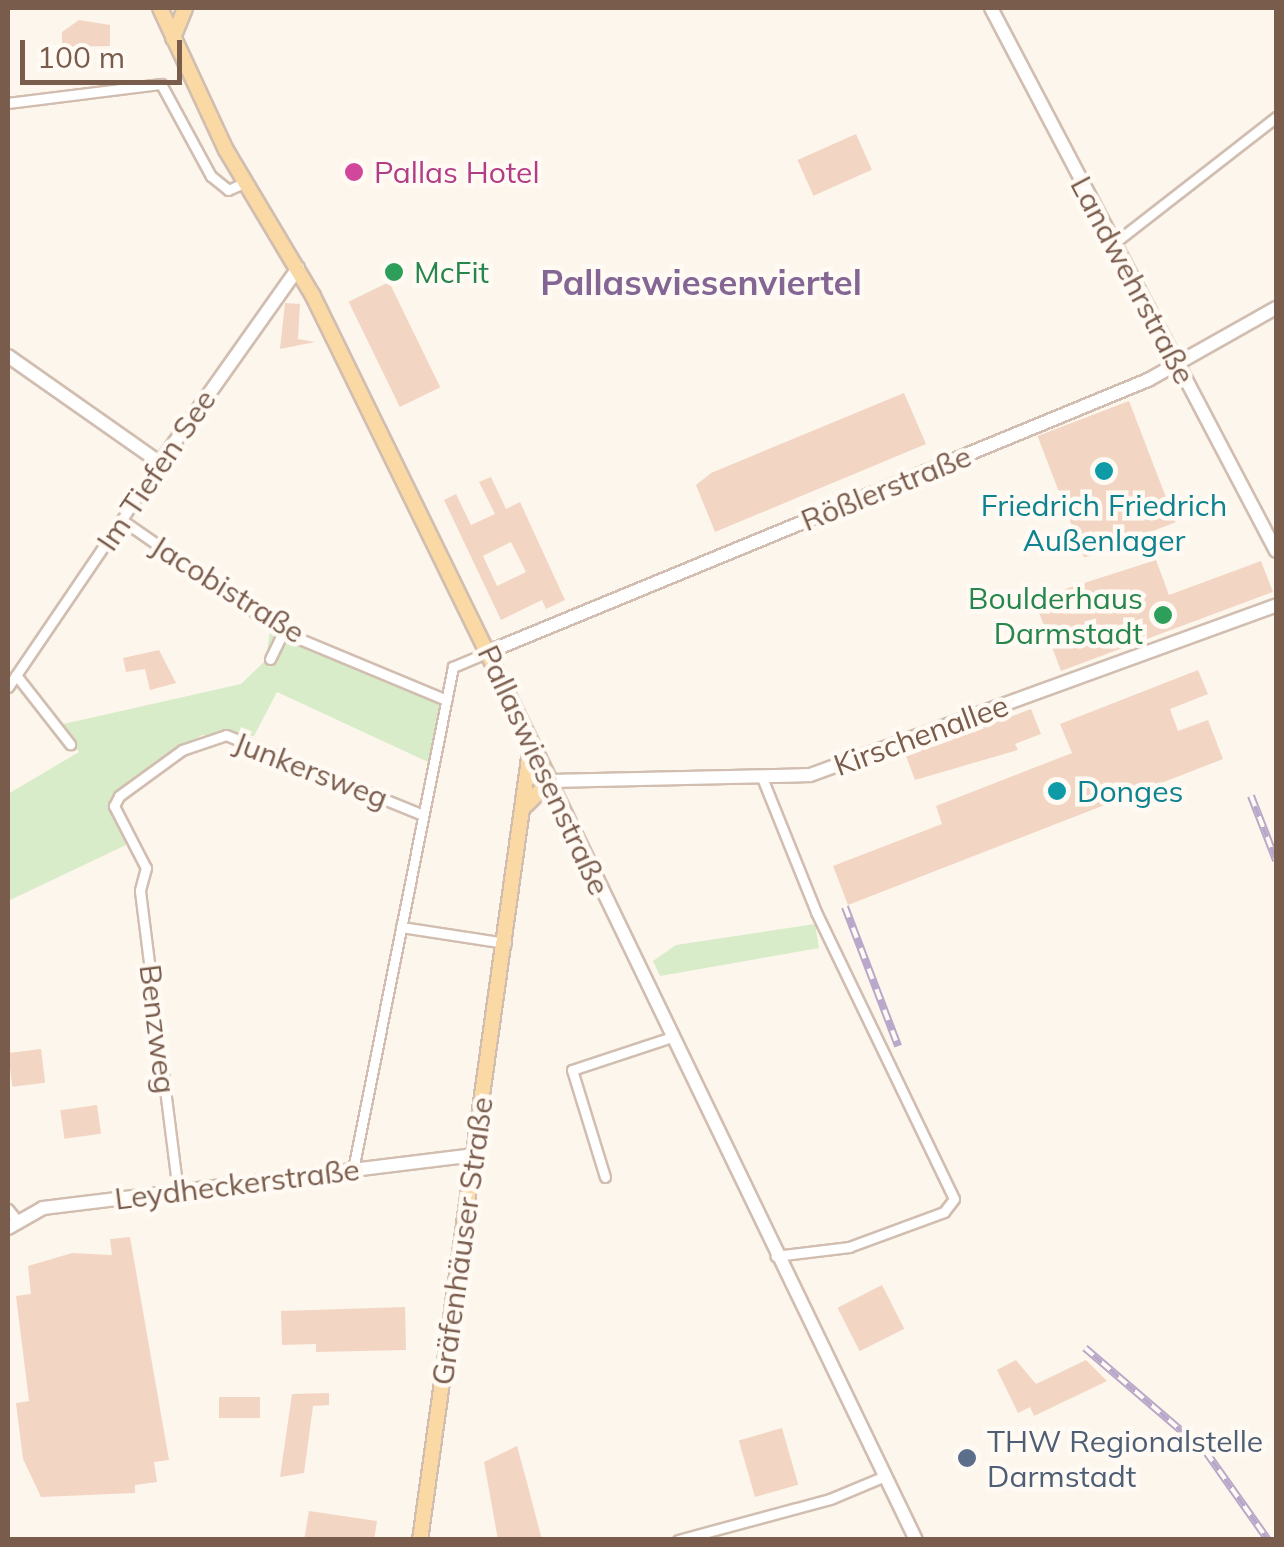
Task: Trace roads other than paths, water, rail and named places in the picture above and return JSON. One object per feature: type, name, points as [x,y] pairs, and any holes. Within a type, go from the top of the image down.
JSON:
[{"type":"main road","name":"Pallaswiesenstraße","points":[[160,8],[244,183],[298,268],[550,780]]},
{"type":"main road","points":[[174,38],[185,8]]},
{"type":"main road","name":"Gräfenhäuser Straße","points":[[420,1540],[526,805],[530,738]]},
{"type":"main road","points":[[526,805],[550,780]]},
{"type":"street","name":"Landwehrstraße","points":[[991,8],[1112,245],[1276,551]]},
{"type":"street","points":[[8,103],[161,84],[211,176],[228,190],[244,183]]},
{"type":"street","points":[[1112,245],[1276,117]]},
{"type":"street","name":"Im Tiefen See","points":[[8,688],[298,268]]},
{"type":"street","name":"Rößlerstraße","points":[[488,652],[1177,364],[1276,308]]},
{"type":"street","points":[[8,356],[160,464]]},
{"type":"street","name":"Jacobistraße","points":[[122,520],[284,632],[446,700]]},
{"type":"street","name":"Kirschenallee","points":[[550,780],[763,780],[821,772],[1276,605]]},
{"type":"street","points":[[270,660],[284,632]]},
{"type":"street","points":[[353,1170],[421,814],[456,661],[488,652]]},
{"type":"street","points":[[16,674],[70,744]]},
{"type":"street","name":"Junkersweg","points":[[146,868],[114,806],[207,738],[249,739],[421,814]]},
{"type":"street","name":"Pallaswiesenstraße","points":[[550,780],[669,1038],[916,1540]]},
{"type":"street","points":[[763,780],[816,912],[954,1199],[944,1212],[850,1247],[776,1256]]},
{"type":"street","name":"Benzweg","points":[[146,868],[140,890],[178,1192]]},
{"type":"street","points":[[401,927],[506,942]]},
{"type":"street","points":[[606,1177],[572,1070],[669,1038]]},
{"type":"street","name":"Leydheckerstraße","points":[[10,1219],[43,1208],[473,1155]]},
{"type":"street","points":[[678,1540],[830,1500],[885,1476]]},
{"type":"railway","points":[[1251,796],[1276,860]]},
{"type":"railway","points":[[845,907],[898,1046]]},
{"type":"railway","points":[[1085,1348],[1206,1452],[1268,1540]]},
{"type":"place","name":"Pallas Hotel","points":[[354,172]]},
{"type":"place","name":"McFit","points":[[394,272]]},
{"type":"place","name":"Friedrich Friedrich Außenlager","points":[[1104,471]]},
{"type":"place","name":"Boulderhaus Darmstadt","points":[[1163,615]]},
{"type":"place","name":"Donges","points":[[1057,791]]},
{"type":"place","name":"THW Regionalstelle Darmstadt","points":[[967,1458]]},
{"type":"district","name":"Pallaswiesenviertel","points":[[701,282]]}]
